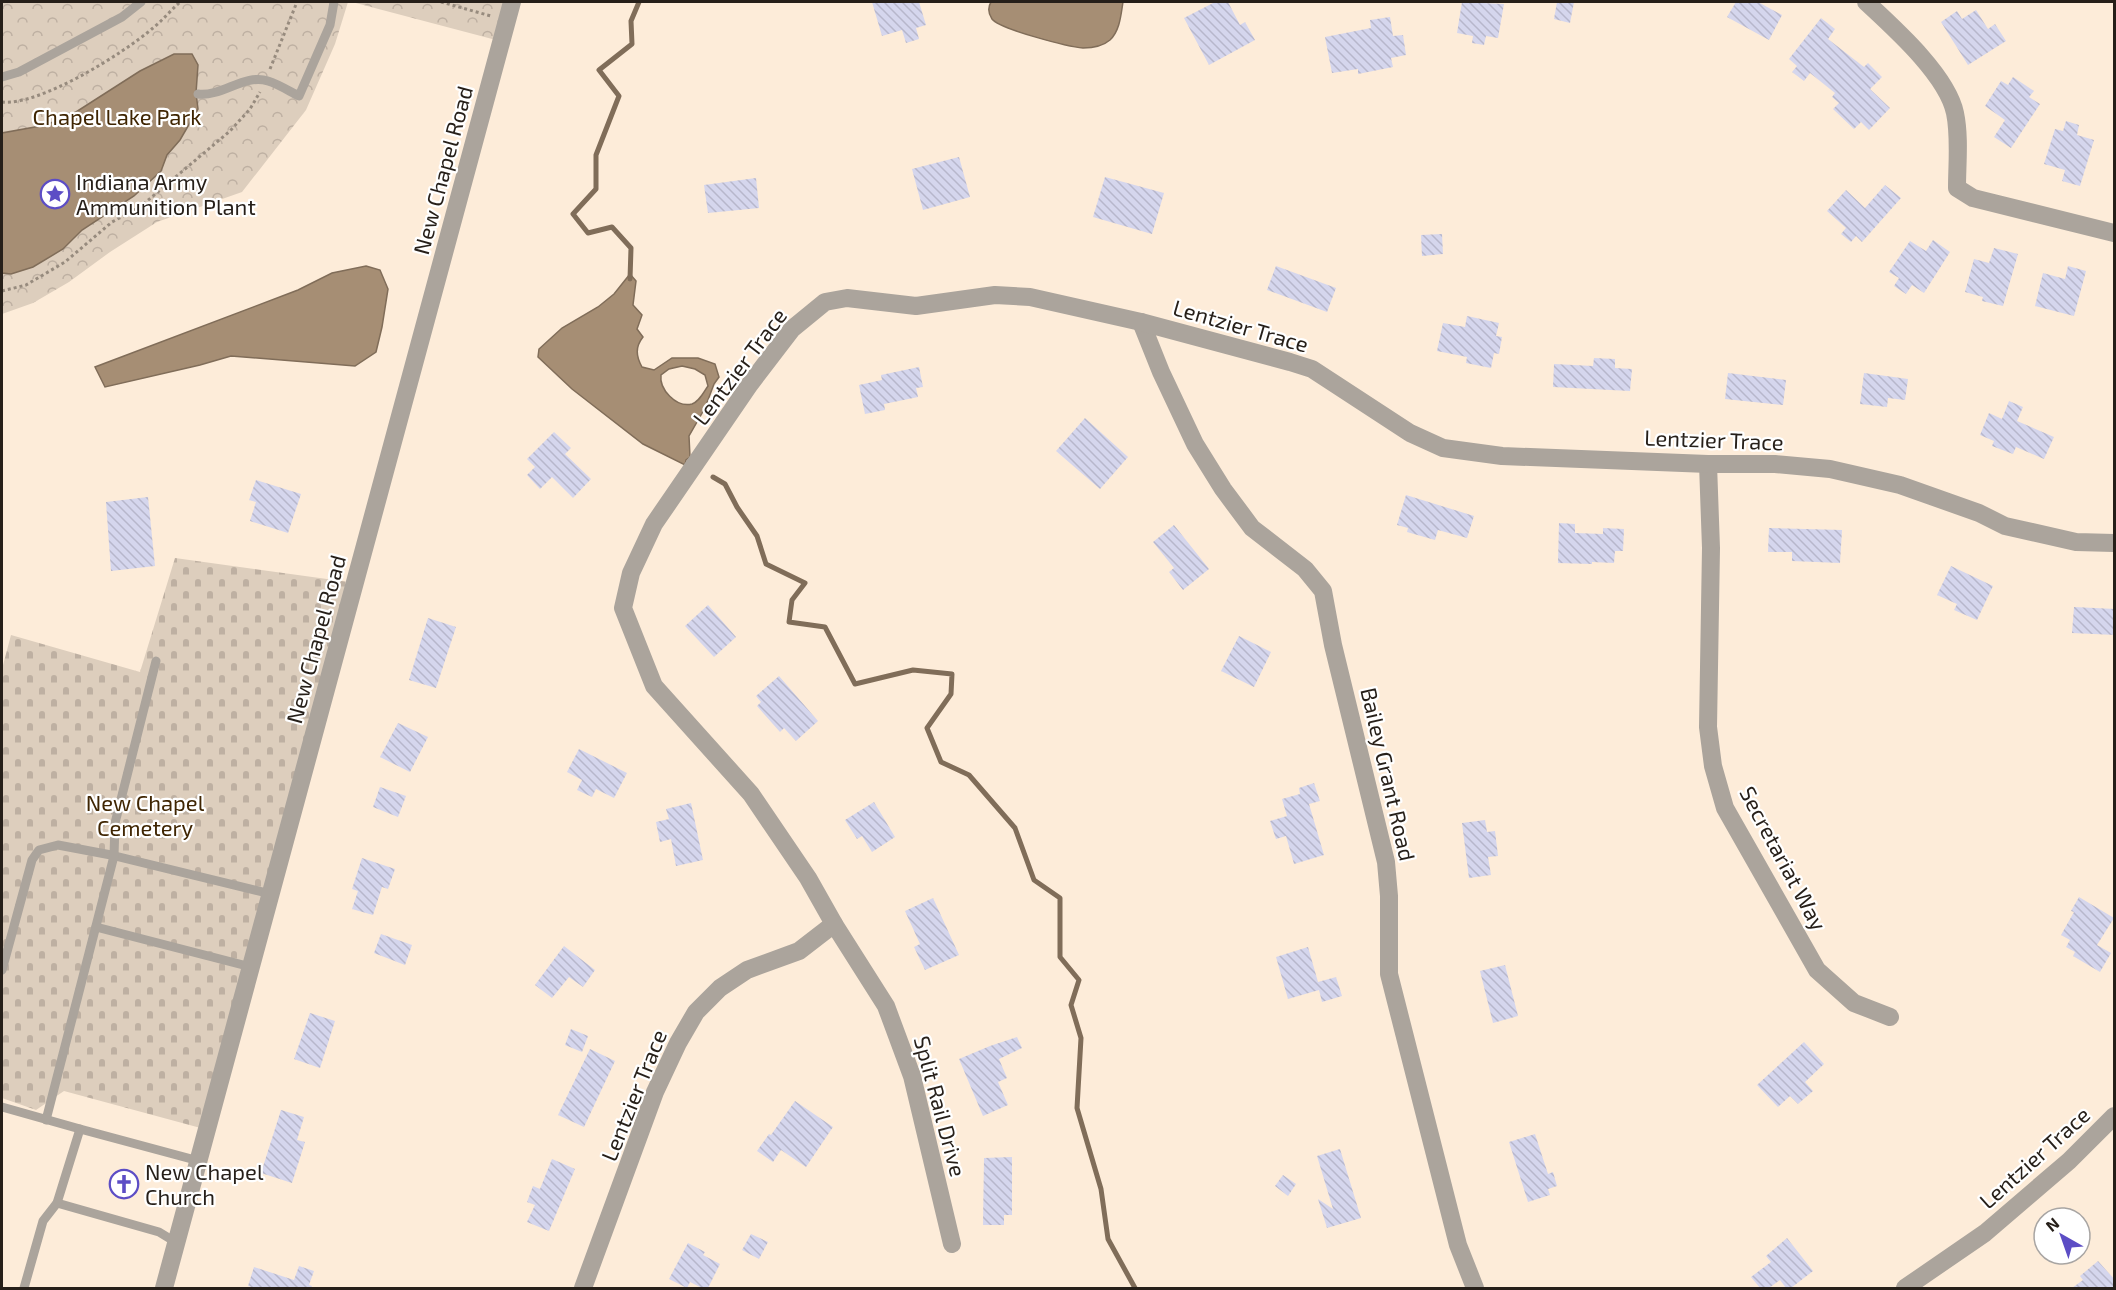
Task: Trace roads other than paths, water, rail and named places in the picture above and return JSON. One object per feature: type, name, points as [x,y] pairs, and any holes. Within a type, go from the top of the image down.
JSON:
[{"type":"street","name":"New Chapel Road","points":[[164,1288],[512,2]]},
{"type":"street","points":[[1866,2],[1914,50],[1947,90],[1955,113],[1957,188],[1973,198],[2115,233]]},
{"type":"street","name":"Lentzier Trace","points":[[584,1288],[655,1092],[678,1042],[696,1012],[720,988],[747,970],[799,951],[834,924],[808,878],[751,794],[654,686],[623,608],[631,573],[654,524],[750,384],[792,329],[825,302],[847,298],[916,306],[995,295],[1030,297],[1141,322],[1312,369],[1410,434],[1443,448],[1502,456],[1708,464],[1775,464],[1830,469],[1900,485],[1964,507],[2005,526],[2076,542],[2115,543]]},
{"type":"street","name":"Bailey Grant Road","points":[[1141,322],[1161,372],[1195,444],[1223,489],[1252,528],[1305,569],[1323,591],[1333,645],[1386,862],[1389,896],[1389,974],[1458,1245],[1474,1288]]},
{"type":"street","name":"Secretariat Way","points":[[1708,464],[1711,548],[1708,727],[1713,766],[1725,808],[1817,970],[1854,1003],[1890,1017]]},
{"type":"street","name":"Split Rail Drive","points":[[834,924],[886,1006],[912,1076],[952,1244]]},
{"type":"street","name":"Lentzier Trace","points":[[1905,1288],[1985,1233],[2069,1161],[2115,1116]]},
{"type":"lane","points":[[2,77],[19,72],[122,17],[141,2]]},
{"type":"lane","points":[[198,94],[225,90],[251,80],[266,80],[298,96],[330,25],[334,2]]},
{"type":"lane","points":[[46,1119],[114,856],[115,823],[156,661]]},
{"type":"lane","points":[[2,970],[32,860],[39,850],[58,845],[114,856],[271,894]]},
{"type":"lane","points":[[96,927],[251,967]]},
{"type":"lane","points":[[2,1107],[199,1161]]},
{"type":"lane","points":[[24,1288],[43,1221],[57,1203],[80,1129]]},
{"type":"lane","points":[[57,1203],[159,1232],[177,1243]]},
{"type":"waterway","points":[[630,279],[631,248],[612,227],[588,233],[573,214],[596,189],[596,155],[619,96],[599,70],[632,44],[631,21],[639,2]]},
{"type":"waterway","points":[[713,477],[725,484],[737,507],[757,536],[766,564],[805,583],[792,600],[789,622],[825,627],[855,684],[913,670],[952,674],[951,694],[927,728],[941,762],[969,775],[1015,828],[1034,880],[1060,898],[1060,957],[1079,980],[1071,1005],[1081,1038],[1077,1108],[1101,1189],[1108,1239],[1135,1288]]},
{"type":"place","name":"Indiana Army Ammunition Plant","points":[[55,194]]},
{"type":"place","name":"New Chapel Church","points":[[124,1184]]},
{"type":"park label","name":"Chapel Lake Park","points":[[117,116]]},
{"type":"park label","name":"New Chapel Cemetery","points":[[145,814]]}]
